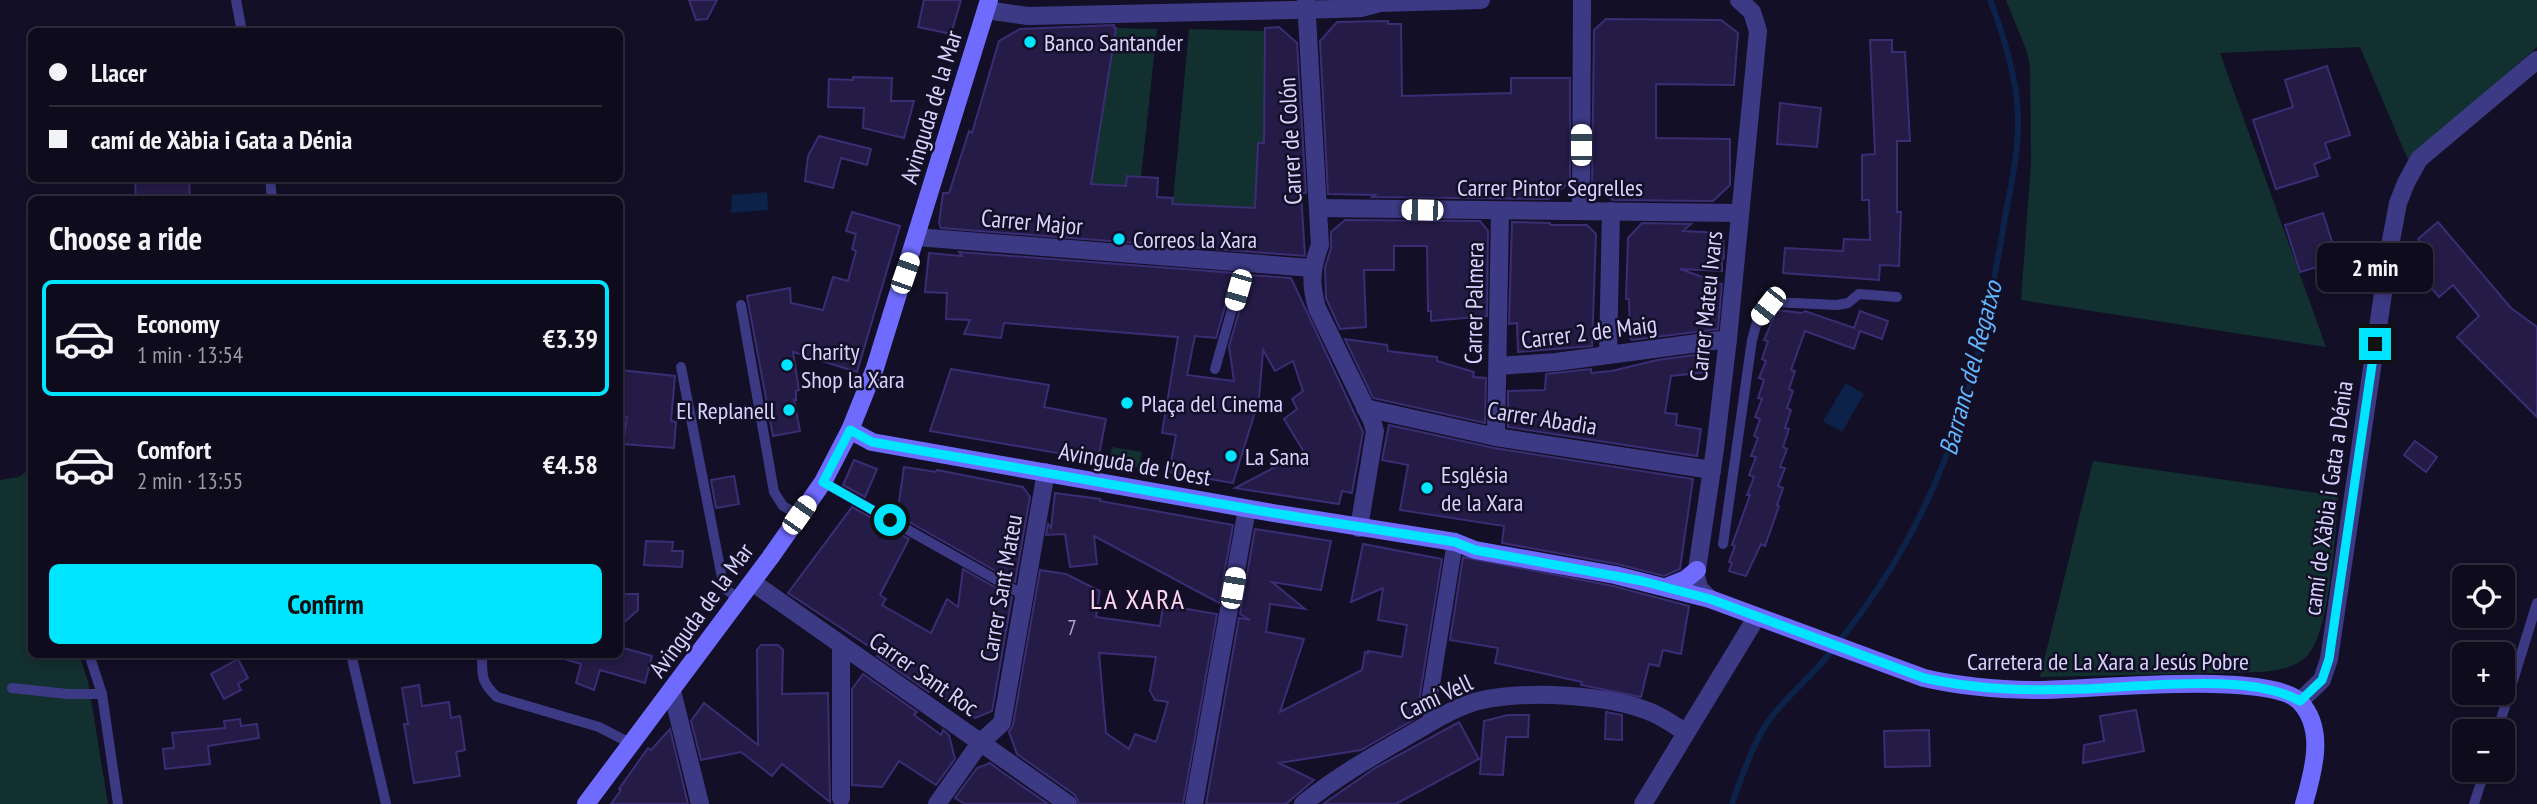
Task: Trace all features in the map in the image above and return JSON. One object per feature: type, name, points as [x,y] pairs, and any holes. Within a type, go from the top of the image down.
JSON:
[{"type":"main road","name":"Avinguda de la Mar","points":[[586,804],[672,691],[823,482],[850,430],[876,368],[988,5]]},
{"type":"main road","name":"Avinguda de l'Oest","points":[[850,430],[872,442],[1247,509],[1455,542],[1475,550],[1666,587]]},
{"type":"main road","points":[[1666,587],[1686,579],[1697,570]]},
{"type":"main road","name":"Carretera de La Xara a Jesús Pobre","points":[[1666,587],[1710,599],[1924,678],[1975,687],[2043,690],[2232,684],[2277,690],[2300,701]]},
{"type":"main road","points":[[2300,701],[2307,713],[2315,741],[2313,773],[2304,804]]},
{"type":"street","points":[[988,5],[1028,16],[1306,5],[1361,8],[1380,3],[1481,0]]},
{"type":"street","points":[[1581,211],[1582,0]]},
{"type":"street","name":"Carrer de Colón","points":[[1306,5],[1320,246],[1312,268]]},
{"type":"street","name":"Carrer Mateu Ivars","points":[[1697,570],[1728,339],[1758,31],[1746,6]]},
{"type":"street","name":"camí de Xàbia i Gata a Dénia","points":[[2300,701],[2322,680],[2329,659],[2398,203],[2419,159],[2537,60]]},
{"type":"street","name":"Carrer Pintor Segrelles","points":[[1319,208],[1740,213]]},
{"type":"street","points":[[1608,355],[1611,211]]},
{"type":"street","name":"Carrer Palmera","points":[[1496,437],[1500,212]]},
{"type":"street","name":"Carrer Major","points":[[916,237],[1312,268]]},
{"type":"street","points":[[1312,268],[1317,308],[1375,431],[1359,528]]},
{"type":"street","name":"Carrer 2 de Maig","points":[[1498,366],[1556,362],[1728,339]]},
{"type":"street","name":"Carrer Abadia","points":[[1365,408],[1496,437],[1712,470]]},
{"type":"street","name":"Carrer Sant Mateu","points":[[937,804],[980,743],[1002,723],[1046,472]]},
{"type":"street","points":[[1194,804],[1247,509]]},
{"type":"street","points":[[1430,713],[1430,696],[1455,542]]},
{"type":"street","points":[[1697,570],[1699,588],[1710,599]]},
{"type":"street","name":"Carrer Sant Roc","points":[[752,582],[1068,804]]},
{"type":"street","points":[[1643,804],[1756,618]]},
{"type":"street","points":[[841,646],[841,797]]},
{"type":"street","points":[[672,691],[700,804]]},
{"type":"street","name":"Camí Vell","points":[[1306,803],[1347,772],[1433,722],[1460,708],[1496,698],[1535,694],[1615,703],[1652,713],[1685,733]]},
{"type":"lane","points":[[236,0],[241,28]]},
{"type":"lane","points":[[1215,369],[1245,264]]},
{"type":"lane","points":[[1723,544],[1752,340],[1758,318],[1772,303],[1837,305],[1848,303],[1859,295],[1897,297]]},
{"type":"lane","points":[[741,305],[774,492],[783,506],[799,515]]},
{"type":"lane","points":[[1728,339],[1752,340]]},
{"type":"lane","points":[[681,367],[724,588],[739,599]]},
{"type":"lane","points":[[823,482],[1025,596]]},
{"type":"lane","points":[[1705,515],[1728,518]]},
{"type":"lane","points":[[2501,719],[2537,603]]},
{"type":"lane","points":[[90,658],[102,694],[118,804]]},
{"type":"lane","points":[[352,658],[386,804]]},
{"type":"lane","points":[[482,658],[485,685],[498,697],[599,727],[630,743]]},
{"type":"lane","points":[[12,688],[68,694],[102,694]]},
{"type":"lane","points":[[2474,804],[2481,782]]},
{"type":"green space","points":[[2006,0],[2537,0],[2537,47],[2408,160],[2360,47],[2220,53],[2326,347],[2021,300],[2031,163],[2030,66]]},
{"type":"green space","points":[[1116,28],[1157,29],[1141,177],[1127,176],[1126,186],[1090,186]]},
{"type":"green space","points":[[1189,29],[1265,31],[1264,143],[1258,144],[1255,209],[1171,222]]},
{"type":"green space","points":[[1112,447],[1142,452],[1139,468],[1109,463]]},
{"type":"green space","points":[[2093,461],[2338,496],[2326,604],[2315,644],[2307,656],[2292,666],[2262,672],[2040,677]]},
{"type":"green space","points":[[28,470],[28,658],[80,658],[88,681],[108,804],[0,804],[0,480],[19,477]]},
{"type":"water","points":[[767,192],[768,210],[731,213],[732,195]]},
{"type":"water","points":[[1846,383],[1864,394],[1842,432],[1823,421]]},
{"type":"building","points":[[689,0],[717,0],[707,19],[696,20]]},
{"type":"building","points":[[924,0],[961,0],[951,34],[918,27]]},
{"type":"building","points":[[1606,19],[1721,20],[1738,33],[1734,85],[1656,84],[1656,138],[1730,139],[1730,185],[1713,201],[1613,200],[1592,184],[1594,30]]},
{"type":"building","points":[[1388,21],[1388,24],[1401,24],[1402,96],[1511,93],[1511,78],[1570,78],[1570,182],[1549,199],[1328,194],[1320,41],[1337,22]]},
{"type":"building","points":[[1114,25],[1116,28],[1091,184],[1126,186],[1127,176],[1158,178],[1157,197],[1173,198],[1172,204],[1255,208],[1258,143],[1264,143],[1265,28],[1279,27],[1297,43],[1306,193],[1301,193],[1305,256],[941,228],[939,223],[943,193],[949,193],[969,131],[972,133],[999,41],[1020,29]]},
{"type":"building","points":[[1870,40],[1892,40],[1892,52],[1905,52],[1910,141],[1897,141],[1897,212],[1901,212],[1899,266],[1880,265],[1879,280],[1783,273],[1785,248],[1843,251],[1844,239],[1870,240],[1869,200],[1862,200],[1862,155],[1875,154]]},
{"type":"building","points":[[2327,66],[2350,135],[2325,143],[2330,158],[2314,164],[2318,176],[2276,189],[2253,120],[2293,107],[2285,80]]},
{"type":"building","points":[[853,77],[892,78],[891,101],[914,101],[904,138],[863,128],[864,108],[828,107],[829,79],[853,80]]},
{"type":"building","points":[[1780,103],[1821,108],[1817,147],[1777,144]]},
{"type":"building","points":[[819,136],[871,149],[867,165],[841,158],[833,188],[805,181],[808,156]]},
{"type":"building","points":[[135,182],[189,182],[190,196],[136,196]]},
{"type":"building","points":[[852,212],[900,226],[857,372],[793,352],[799,390],[796,391],[794,400],[800,431],[773,436],[747,296],[790,288],[791,303],[823,310],[833,277],[848,281],[856,251],[852,249],[856,234],[846,231]]},
{"type":"building","points":[[2323,213],[2338,261],[2300,272],[2285,225]]},
{"type":"building","points":[[1345,220],[1480,221],[1488,231],[1487,316],[1431,321],[1431,311],[1428,311],[1427,246],[1394,246],[1394,270],[1364,270],[1366,327],[1340,329],[1326,298],[1325,268],[1331,248],[1331,232]]},
{"type":"building","points":[[1512,222],[1587,225],[1596,234],[1592,346],[1518,352],[1517,323],[1509,324]]},
{"type":"building","points":[[2438,222],[2511,308],[2537,327],[2537,417],[2457,337],[2479,316],[2453,285],[2439,297],[2410,262],[2426,249],[2418,239]]},
{"type":"building","points":[[1642,223],[1691,224],[1683,231],[1723,233],[1722,271],[1680,269],[1722,284],[1718,329],[1632,340],[1630,338],[1629,299],[1626,299],[1628,238]]},
{"type":"building","points":[[959,252],[1235,273],[1216,338],[1195,336],[1187,375],[1234,381],[1229,346],[1250,275],[1291,278],[1363,432],[1352,493],[1342,491],[1339,504],[1235,488],[1304,452],[1284,419],[1297,409],[1292,399],[1303,391],[1293,361],[1275,371],[1263,350],[1259,399],[1233,483],[1169,472],[1176,435],[1162,433],[1178,337],[1004,323],[1001,338],[964,334],[970,320],[946,319],[947,293],[925,292],[929,253],[962,256]]},
{"type":"building","points":[[1777,310],[1802,313],[1805,311],[1854,328],[1860,311],[1888,321],[1882,339],[1860,331],[1854,349],[1805,331],[1791,370],[1795,371],[1789,389],[1793,391],[1787,408],[1791,410],[1783,447],[1787,449],[1780,467],[1785,468],[1778,486],[1783,488],[1777,505],[1779,506],[1765,546],[1761,544],[1746,576],[1729,571],[1732,563],[1729,562],[1754,477],[1749,475],[1756,457],[1751,456],[1758,438],[1754,436],[1760,419],[1755,417],[1762,399],[1758,398],[1764,380],[1759,378],[1766,361],[1762,359],[1768,341],[1764,340]]},
{"type":"building","points":[[1345,339],[1387,345],[1388,351],[1437,357],[1437,361],[1474,372],[1473,377],[1486,378],[1485,423],[1373,398]]},
{"type":"building","points":[[1710,353],[1708,372],[1671,376],[1665,413],[1677,414],[1676,425],[1701,429],[1697,456],[1508,427],[1508,391],[1545,390],[1546,374],[1591,369],[1591,373],[1612,371],[1657,360]]},
{"type":"building","points":[[951,369],[1049,385],[1044,407],[1106,419],[1098,460],[930,431]]},
{"type":"building","points":[[623,370],[675,376],[671,421],[676,422],[674,448],[623,444],[627,417],[623,416]]},
{"type":"building","points":[[1389,425],[1494,448],[1693,479],[1680,569],[1664,576],[1617,564],[1502,543],[1504,526],[1400,510],[1408,465],[1382,460]]},
{"type":"building","points":[[2415,441],[2437,457],[2426,472],[2404,455]]},
{"type":"building","points":[[854,460],[877,469],[865,497],[843,485]]},
{"type":"building","points":[[904,467],[937,470],[1023,487],[1030,497],[1015,582],[897,515]]},
{"type":"building","points":[[734,476],[739,504],[716,508],[711,480]]},
{"type":"building","points":[[1055,493],[1233,525],[1219,603],[1094,536],[1097,564],[1070,567],[1065,534],[1046,535],[1048,524],[1051,528]]},
{"type":"building","points":[[852,507],[909,539],[880,595],[886,599],[882,605],[931,633],[947,599],[958,607],[963,569],[1012,597],[992,711],[975,718],[931,689],[929,692],[877,656],[879,653],[788,593]]},
{"type":"building","points":[[1255,529],[1331,541],[1321,590],[1272,582],[1305,609],[1270,604],[1266,632],[1304,639],[1280,712],[1362,670],[1365,652],[1402,657],[1407,625],[1378,620],[1383,588],[1351,602],[1363,544],[1442,559],[1419,711],[1413,720],[1361,750],[1279,763],[1314,780],[1286,804],[1206,804],[1239,618],[1250,620],[1240,614]]},
{"type":"building","points":[[646,541],[673,542],[672,551],[683,551],[682,567],[644,565]]},
{"type":"building","points":[[1463,557],[1613,586],[1689,606],[1681,654],[1663,650],[1659,666],[1649,664],[1641,697],[1495,663],[1498,648],[1450,640]]},
{"type":"building","points":[[1040,570],[1066,574],[1100,591],[1096,617],[1160,626],[1163,605],[1217,614],[1183,804],[1079,804],[1075,795],[1017,754],[1009,732],[1013,725]],"holes":[[[1099,653],[1156,657],[1150,691],[1155,700],[1168,702],[1156,742],[1135,734],[1129,749],[1106,733]]]},
{"type":"building","points":[[623,594],[638,594],[638,610],[623,623]]},
{"type":"building","points":[[761,645],[778,645],[783,650],[782,694],[828,693],[830,802],[782,764],[772,776],[741,752],[701,760],[691,721],[704,703],[758,745],[757,650]]},
{"type":"building","points":[[623,648],[652,656],[645,683],[600,670],[594,690],[576,683],[581,664],[564,659],[623,658]]},
{"type":"building","points":[[238,659],[248,678],[238,684],[241,690],[224,699],[211,674]]},
{"type":"building","points":[[863,674],[917,712],[914,715],[941,735],[943,730],[949,735],[955,759],[936,785],[899,761],[882,787],[852,785],[852,689]]},
{"type":"building","points":[[419,685],[422,706],[449,702],[451,718],[460,716],[465,750],[456,752],[460,776],[414,783],[404,724],[408,724],[402,688]]},
{"type":"building","points":[[2136,710],[2144,751],[2083,763],[2084,745],[2104,741],[2100,716]]},
{"type":"building","points":[[1606,712],[1622,715],[1622,740],[1605,739]]},
{"type":"building","points":[[1508,715],[1529,715],[1528,737],[1506,737],[1503,775],[1480,774],[1484,721]]},
{"type":"building","points":[[240,719],[241,726],[257,724],[259,738],[208,746],[210,764],[165,769],[163,749],[174,748],[172,733],[225,728],[224,721]]},
{"type":"building","points":[[1459,722],[1479,759],[1396,804],[1323,804],[1375,768]]},
{"type":"building","points":[[670,729],[688,804],[611,804],[648,748],[651,750]]},
{"type":"building","points":[[1929,730],[1930,766],[1885,767],[1884,731]]},
{"type":"building","points":[[990,763],[1048,804],[965,804],[955,798],[977,768]]},
{"type":"waterway","name":"Barranc del Regatxo","points":[[1732,804],[1748,760],[1766,725],[1852,626],[1907,541],[1928,499],[1962,412],[1995,276],[2018,132],[2013,74],[1990,0]]},
{"type":"place","name":"Banco Santander","points":[[1030,42]]},
{"type":"place","name":"Correos la Xara","points":[[1119,239]]},
{"type":"place","name":"Charity Shop la Xara","points":[[787,365]]},
{"type":"place","name":"Plaça del Cinema","points":[[1127,403]]},
{"type":"place","name":"El Replanell","points":[[789,410]]},
{"type":"place","name":"La Sana","points":[[1231,456]]},
{"type":"place","name":"Església de la Xara","points":[[1427,488]]},
{"type":"district","name":"LA XARA","points":[[1138,598]]},
{"type":"route","points":[[890,520],[823,482],[850,430],[872,442],[1359,528],[1455,542],[1475,550],[1642,581],[1710,599],[1756,618],[1924,678],[1948,684],[2006,690],[2232,684],[2265,687],[2300,701],[2322,680],[2329,659],[2375,344]]}]
